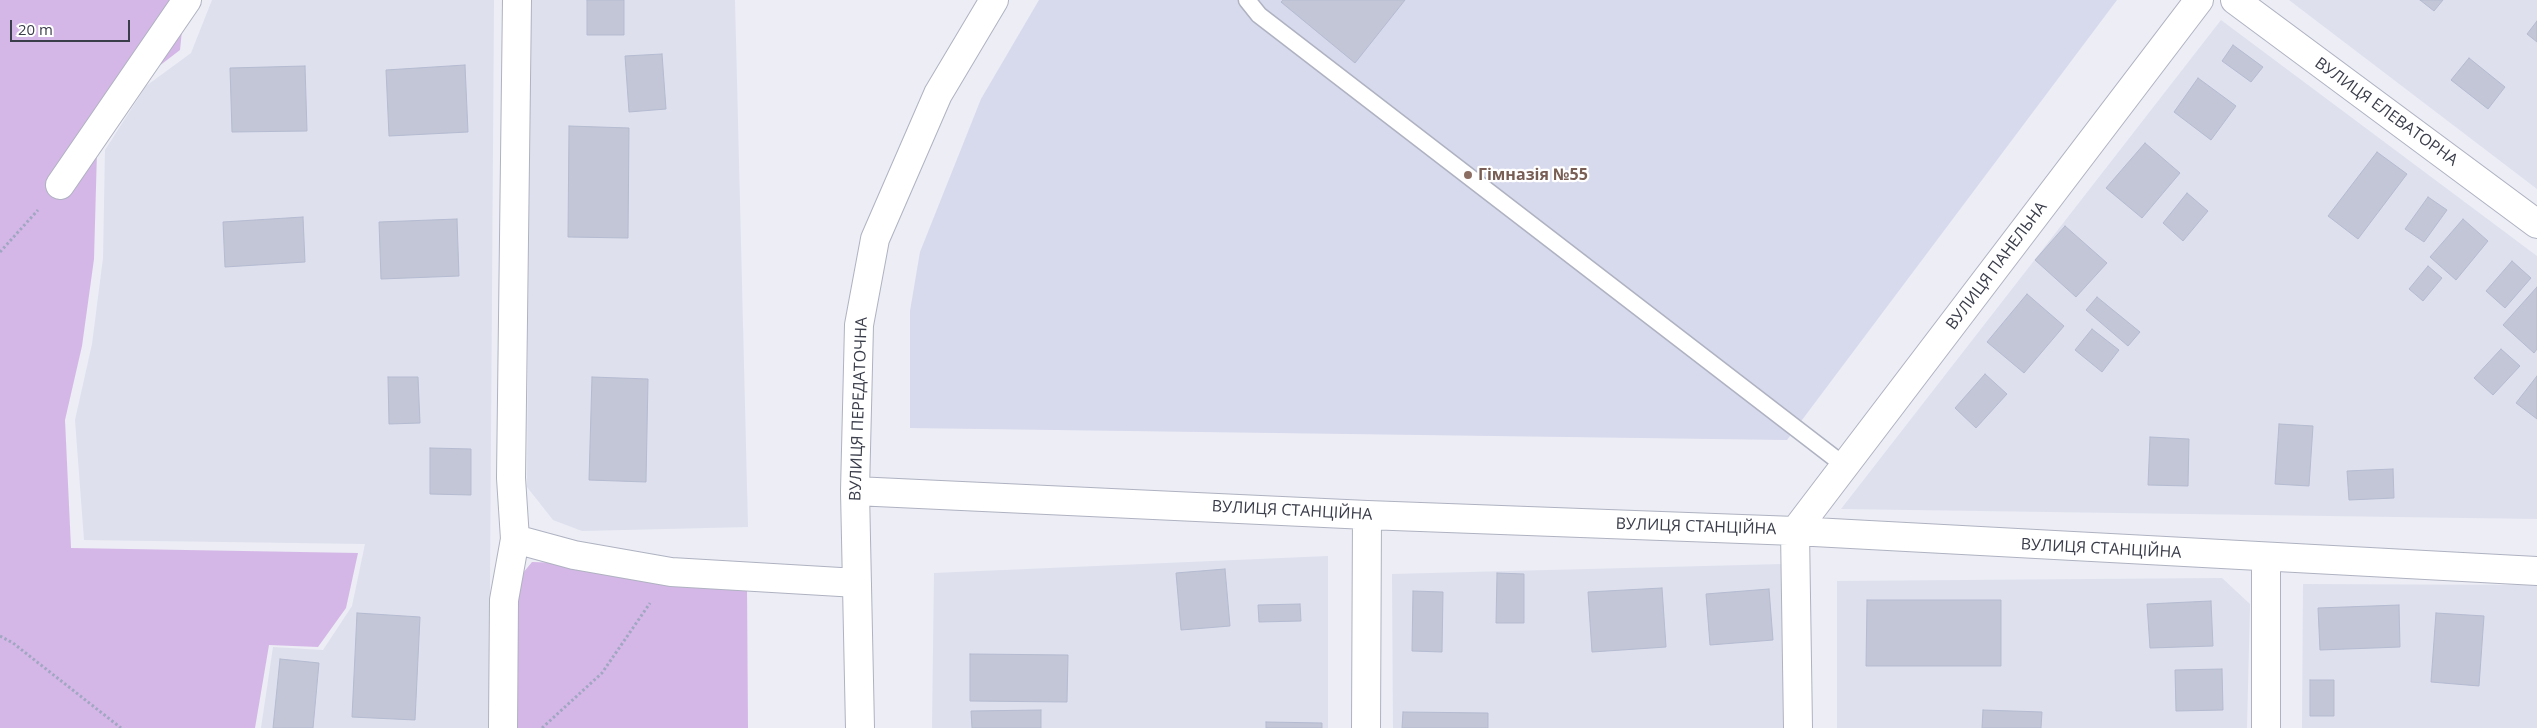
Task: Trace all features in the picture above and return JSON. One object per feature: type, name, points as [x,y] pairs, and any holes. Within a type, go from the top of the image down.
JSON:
[{"type":"street","points":[[60,185],[187,0]]},
{"type":"street","points":[[502,728],[504,600],[515,539],[511,478],[516,0]]},
{"type":"street","name":"ВУЛИЦЯ ПАНЕЛЬНА","points":[[1795,531],[2199,0]]},
{"type":"street","name":"ВУЛИЦЯ ЕЛЕВАТОРНА","points":[[2235,0],[2537,224]]},
{"type":"street","name":"ВУЛИЦЯ ПЕРЕДАТОЧНА","points":[[860,728],[855,490],[859,325],[874,239],[938,94],[988,3]]},
{"type":"street","name":"ВУЛИЦЯ СТАНЦІЙНА","points":[[855,490],[1367,515],[1795,531],[2266,558],[2537,571]]},
{"type":"street","points":[[1366,728],[1367,515]]},
{"type":"street","points":[[1795,531],[1798,728]]},
{"type":"street","points":[[515,539],[574,555],[671,572],[857,583]]},
{"type":"street","points":[[2266,558],[2266,728]]},
{"type":"lane","points":[[1247,0],[1259,15],[1845,466]]},
{"type":"path","points":[[0,252],[60,185]]},
{"type":"path","points":[[542,728],[602,673],[671,572]]},
{"type":"path","points":[[0,636],[13,643],[121,728]]},
{"type":"shaded area","points":[[0,0],[185,0],[180,50],[137,83],[97,151],[94,259],[82,346],[65,420],[71,548],[358,553],[346,608],[318,647],[269,645],[255,728],[0,728]]},
{"type":"shaded area","points":[[212,0],[494,0],[489,728],[261,728],[273,647],[323,650],[352,606],[365,544],[84,540],[75,420],[92,344],[103,258],[105,150],[146,86],[191,53]]},
{"type":"shaded area","points":[[530,0],[735,0],[748,527],[582,531],[553,520],[527,487]]},
{"type":"shaded area","name":"Гімназія №55","points":[[1039,0],[2117,0],[1787,440],[910,428],[910,311],[920,252],[981,99]]},
{"type":"shaded area","points":[[2289,0],[2537,0],[2537,189]]},
{"type":"shaded area","points":[[2221,20],[2537,256],[2537,519],[1841,509]]},
{"type":"shaded area","points":[[1328,556],[1328,728],[932,728],[934,573]]},
{"type":"shaded area","points":[[532,562],[561,563],[747,586],[748,728],[514,728],[518,579]]},
{"type":"shaded area","points":[[1783,564],[1783,728],[1393,728],[1392,574]]},
{"type":"shaded area","points":[[2222,578],[2250,604],[2247,728],[1837,728],[1837,581]]},
{"type":"shaded area","points":[[2303,584],[2537,585],[2537,728],[2302,728]]},
{"type":"building","points":[[587,0],[624,0],[624,35],[587,35]]},
{"type":"building","points":[[1283,0],[1405,0],[1355,63],[1281,2]]},
{"type":"building","points":[[2420,0],[2443,0],[2434,11]]},
{"type":"building","points":[[2537,21],[2537,42],[2527,34]]},
{"type":"building","points":[[2233,45],[2263,67],[2251,82],[2222,61]]},
{"type":"building","points":[[662,54],[666,109],[629,112],[625,56]]},
{"type":"building","points":[[2469,58],[2505,87],[2488,109],[2451,80]]},
{"type":"building","points":[[465,65],[468,132],[389,136],[386,70]]},
{"type":"building","points":[[305,66],[307,131],[232,132],[230,68]]},
{"type":"building","points":[[2198,78],[2236,106],[2211,140],[2174,112]]},
{"type":"building","points":[[569,126],[629,128],[628,238],[568,237]]},
{"type":"building","points":[[2145,143],[2180,173],[2142,218],[2106,188]]},
{"type":"building","points":[[2377,152],[2407,174],[2358,239],[2328,216]]},
{"type":"building","points":[[2187,193],[2208,211],[2183,241],[2163,223]]},
{"type":"building","points":[[2428,197],[2447,210],[2424,242],[2405,229]]},
{"type":"building","points":[[303,217],[305,262],[225,267],[223,222]]},
{"type":"building","points":[[457,219],[459,276],[381,279],[379,222]]},
{"type":"building","points":[[2463,219],[2488,241],[2456,280],[2430,257]]},
{"type":"building","points":[[2065,226],[2107,263],[2076,297],[2035,260]]},
{"type":"building","points":[[2512,261],[2531,278],[2505,308],[2486,291]]},
{"type":"building","points":[[2428,266],[2442,278],[2423,301],[2409,289]]},
{"type":"building","points":[[2537,287],[2537,349],[2534,353],[2503,325]]},
{"type":"building","points":[[2027,294],[2064,326],[2024,373],[1987,342]]},
{"type":"building","points":[[2097,297],[2140,332],[2128,346],[2086,310]]},
{"type":"building","points":[[2092,329],[2119,350],[2102,372],[2075,350]]},
{"type":"building","points":[[2501,349],[2520,366],[2493,395],[2474,378]]},
{"type":"building","points":[[1985,374],[2007,394],[1976,428],[1955,408]]},
{"type":"building","points":[[2537,376],[2537,419],[2516,403]]},
{"type":"building","points":[[388,377],[418,377],[420,423],[389,424]]},
{"type":"building","points":[[592,377],[648,379],[646,482],[589,480]]},
{"type":"building","points":[[2279,424],[2313,426],[2309,486],[2275,484]]},
{"type":"building","points":[[2150,437],[2189,439],[2188,486],[2148,485]]},
{"type":"building","points":[[430,448],[471,449],[471,495],[430,494]]},
{"type":"building","points":[[2393,469],[2394,498],[2349,500],[2347,471]]},
{"type":"building","points":[[1225,569],[1230,626],[1181,630],[1176,573]]},
{"type":"building","points":[[1497,573],[1524,574],[1524,623],[1496,623]]},
{"type":"building","points":[[1662,588],[1666,647],[1592,652],[1588,592]]},
{"type":"building","points":[[1769,589],[1773,640],[1710,645],[1706,594]]},
{"type":"building","points":[[1413,591],[1443,592],[1442,652],[1412,651]]},
{"type":"building","points":[[1867,600],[2001,600],[2001,666],[1866,666]]},
{"type":"building","points":[[2211,601],[2213,646],[2150,648],[2147,604]]},
{"type":"building","points":[[1300,604],[1301,621],[1259,622],[1258,605]]},
{"type":"building","points":[[2399,605],[2400,647],[2320,650],[2318,608]]},
{"type":"building","points":[[357,613],[420,617],[415,720],[352,717]]},
{"type":"building","points":[[2436,613],[2484,616],[2479,686],[2431,682]]},
{"type":"building","points":[[970,654],[1068,655],[1067,702],[970,701]]},
{"type":"building","points":[[280,659],[319,663],[313,728],[273,728]]},
{"type":"building","points":[[2222,669],[2223,710],[2176,711],[2175,670]]},
{"type":"building","points":[[2310,680],[2334,680],[2334,716],[2310,716]]},
{"type":"building","points":[[1041,710],[1041,728],[972,728],[971,711]]},
{"type":"building","points":[[1983,710],[2042,712],[2041,728],[1982,728]]},
{"type":"building","points":[[1403,712],[1488,713],[1488,728],[1402,728]]},
{"type":"building","points":[[1266,722],[1322,723],[1322,728],[1266,728]]},
{"type":"place","name":"Гімназія №55","points":[[1468,175]]}]
